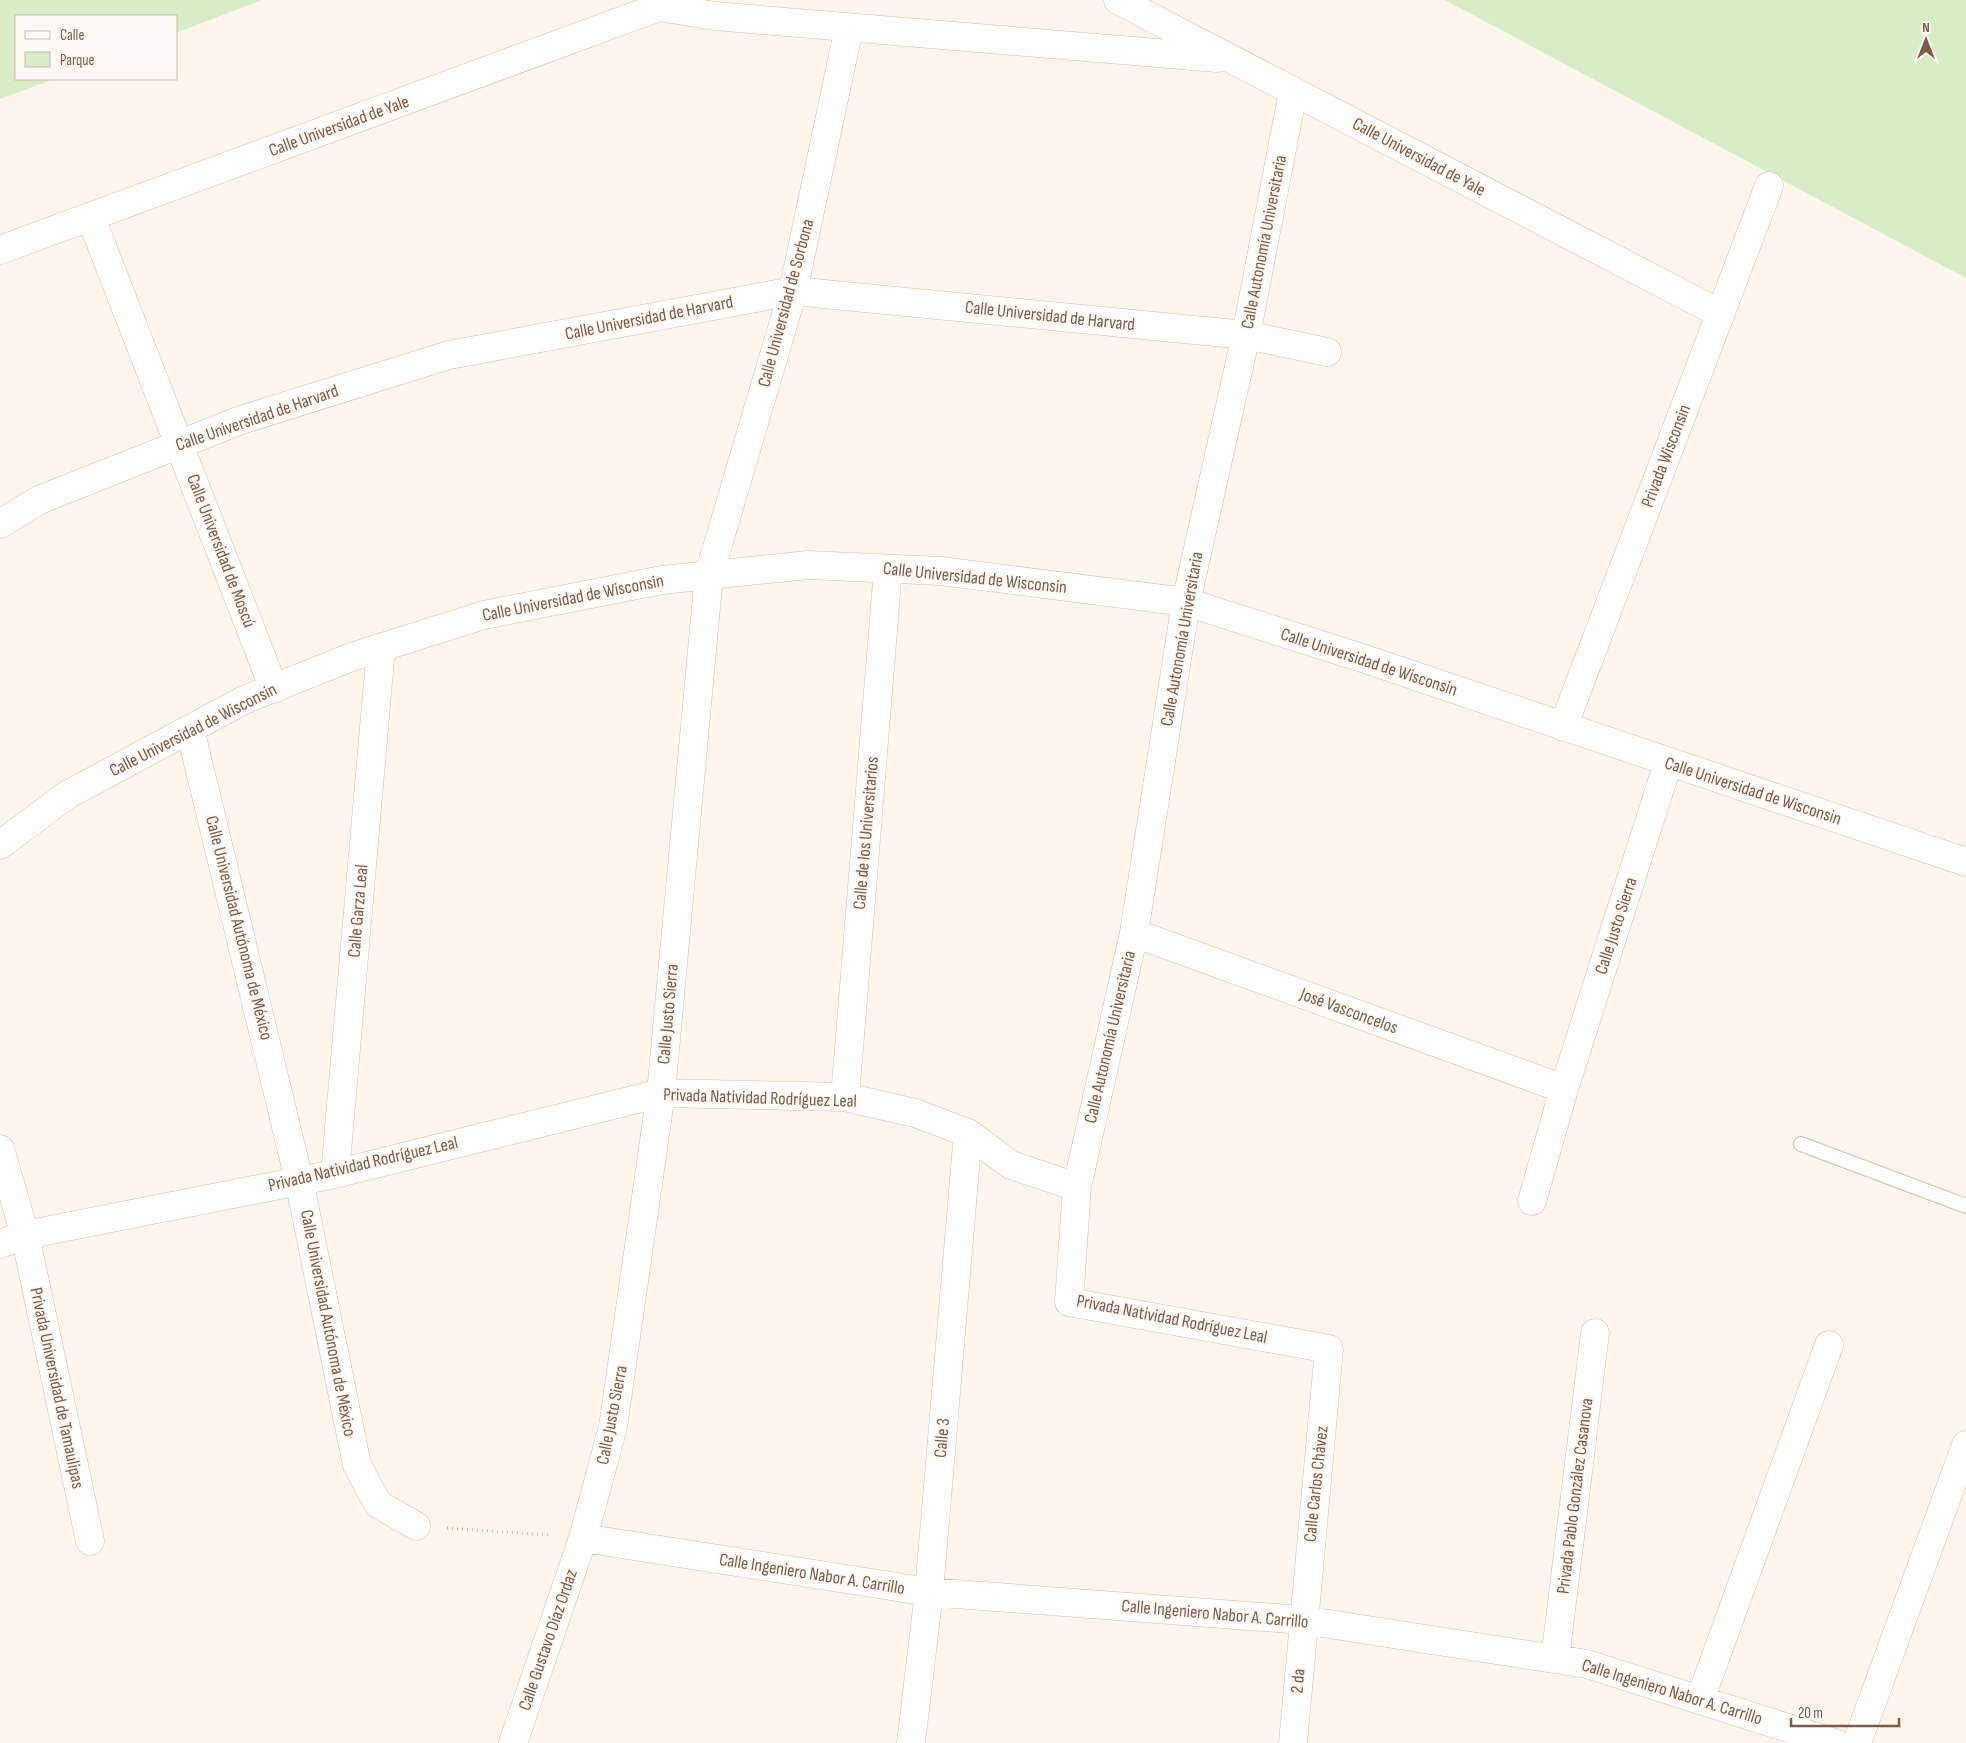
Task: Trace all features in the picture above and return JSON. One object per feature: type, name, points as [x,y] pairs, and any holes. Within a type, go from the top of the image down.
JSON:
[{"type":"street","name":"Calle Universidad de Yale","points":[[1118,0],[1721,314]]},
{"type":"street","name":"Calle Universidad de Yale","points":[[0,250],[91,218],[668,3]]},
{"type":"street","points":[[668,3],[715,16],[1230,58]]},
{"type":"street","name":"Calle Universidad de Sorbona","points":[[709,574],[793,291],[849,28]]},
{"type":"street","name":"Calle Autonomía Universitaria","points":[[1077,1187],[1134,932],[1186,602],[1246,335],[1293,92]]},
{"type":"street","name":"Privada Wisconsin","points":[[1562,726],[1769,186]]},
{"type":"street","name":"Calle Universidad de Moscú","points":[[91,218],[274,688]]},
{"type":"street","name":"Calle Universidad de Harvard","points":[[0,524],[40,500],[241,420],[449,355],[793,291],[1246,335],[1326,352]]},
{"type":"street","name":"Calle Universidad de Wisconsin","points":[[0,845],[66,795],[244,700],[381,648],[484,615],[662,580],[808,565],[941,571],[1186,602],[1966,862]]},
{"type":"street","name":"Calle de los Universitarios","points":[[845,1097],[888,569]]},
{"type":"street","name":"Calle Justo Sierra","points":[[583,1538],[613,1427],[661,1094],[709,574]]},
{"type":"street","name":"Calle Garza Leal","points":[[335,1174],[381,648]]},
{"type":"street","name":"Calle Universidad Autónoma de México","points":[[190,729],[299,1180],[357,1465],[378,1504],[416,1526]]},
{"type":"street","name":"Calle Justo Sierra","points":[[1532,1201],[1564,1089],[1668,763]]},
{"type":"street","name":"José Vasconcelos","points":[[1134,932],[1564,1089]]},
{"type":"street","name":"Privada Natividad Rodríguez Leal","points":[[12,1240],[335,1174],[661,1094],[845,1097],[915,1113],[968,1133],[1011,1165],[1077,1187],[1069,1302],[1329,1349]]},
{"type":"street","name":"Calle 3","points":[[911,1743],[929,1592],[968,1133]]},
{"type":"street","name":"Privada Universidad de Tamaulipas","points":[[0,1148],[12,1240],[90,1540]]},
{"type":"street","name":"Privada Pablo González Casanova","points":[[1555,1659],[1595,1333]]},
{"type":"street","points":[[1700,1700],[1830,1345]]},
{"type":"street","name":"Calle Carlos Chávez","points":[[1303,1620],[1329,1349]]},
{"type":"street","points":[[1856,1743],[1966,1445]]},
{"type":"street","name":"Calle Ingeniero Nabor A. Carrillo","points":[[583,1538],[929,1592],[1303,1620],[1587,1664],[1836,1743]]},
{"type":"street","name":"Calle Gustavo Díaz Ordaz","points":[[513,1743],[583,1538]]},
{"type":"street","name":"2 da","points":[[1293,1743],[1303,1620]]},
{"type":"lane","points":[[1801,1144],[1966,1206]]},
{"type":"path","points":[[416,1526],[583,1538]]},
{"type":"green space","points":[[0,0],[262,0],[178,32],[178,15],[15,15],[15,80],[51,80],[0,99]]},
{"type":"green space","points":[[1445,0],[1966,0],[1966,278]]}]
